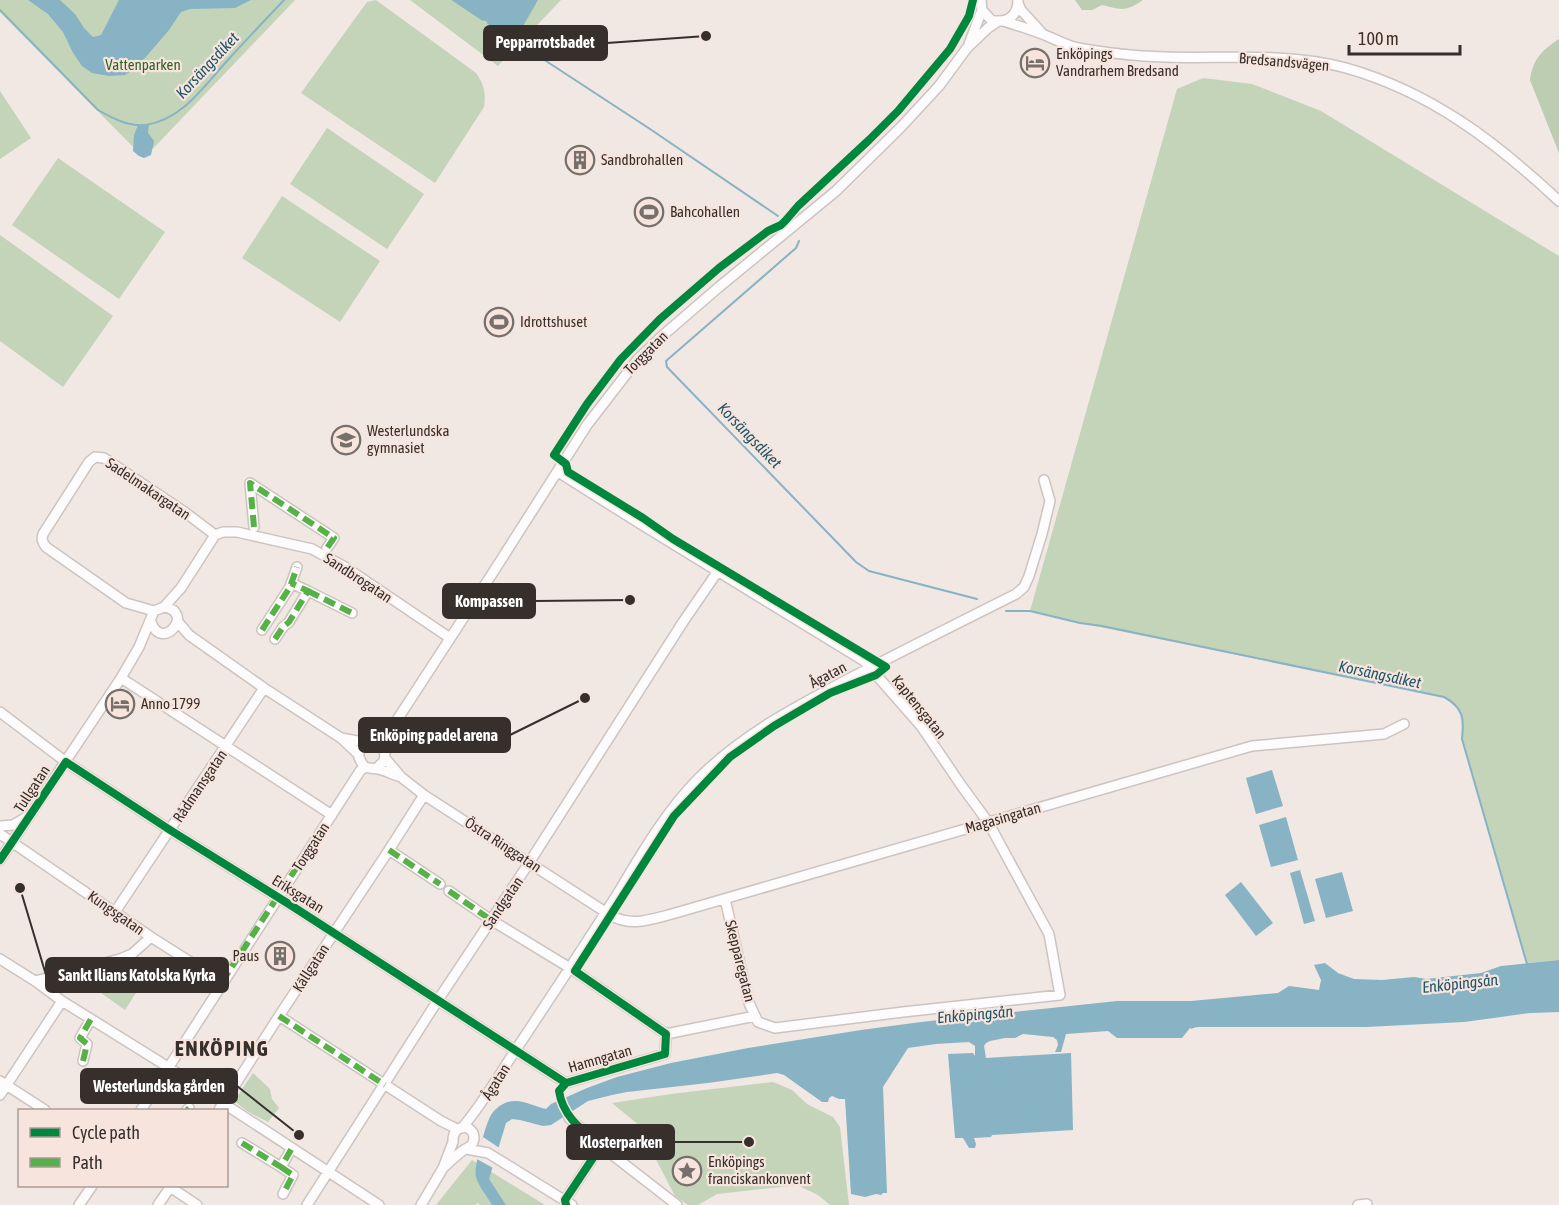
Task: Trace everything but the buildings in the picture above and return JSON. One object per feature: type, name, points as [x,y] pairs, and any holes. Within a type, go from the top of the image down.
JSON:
[{"type":"street","name":"Torggatan","points":[[385,755],[397,720],[587,425],[638,359],[719,287],[836,191],[939,87],[967,48],[988,28],[1013,17],[1018,1]]},
{"type":"street","points":[[1018,1],[1021,10],[1043,34]]},
{"type":"street","name":"Torggatan","points":[[981,3],[988,18],[1000,21]]},
{"type":"street","name":"Torggatan","points":[[967,48],[981,3]]},
{"type":"street","name":"Bredsandsvägen","points":[[1000,21],[1043,34],[1071,46],[1112,52],[1155,56],[1286,59],[1313,62],[1356,72],[1414,94],[1474,129],[1503,151],[1559,201]]},
{"type":"street","name":"Sadelmakargatan","points":[[159,609],[126,603],[46,548],[43,543],[43,534],[89,462],[95,457],[104,458],[215,535]]},
{"type":"street","name":"Kaptensgatan","points":[[558,472],[864,661],[921,726],[988,822],[1049,934],[1060,995],[775,1029],[757,1019]]},
{"type":"street","name":"Ågatan","points":[[421,1205],[443,1168],[456,1134],[480,1107],[653,836],[698,780],[726,753],[790,709],[1017,594],[1024,587],[1029,576],[1050,501],[1044,480]]},
{"type":"street","points":[[254,527],[250,483],[334,538],[327,548]]},
{"type":"street","name":"Sandbrogatan","points":[[215,535],[222,532],[237,532],[312,549],[345,567],[450,638]]},
{"type":"street","points":[[189,635],[164,633],[153,627],[151,621],[159,609],[181,588],[215,535]]},
{"type":"street","points":[[262,630],[291,583],[297,567]]},
{"type":"street","name":"Sandgatan","points":[[307,1205],[682,622],[718,571]]},
{"type":"street","points":[[291,583],[352,613]]},
{"type":"street","points":[[164,633],[176,627],[181,588]]},
{"type":"street","points":[[275,639],[289,622],[308,591]]},
{"type":"street","points":[[159,609],[171,608],[189,635],[264,688],[341,738],[359,755],[365,767],[372,769],[381,765],[385,755],[381,746],[341,738]]},
{"type":"street","name":"Tullgatan","points":[[0,860],[121,678],[151,621]]},
{"type":"street","name":"Tullgatan","points":[[139,647],[152,636],[164,633]]},
{"type":"street","points":[[121,678],[332,815]]},
{"type":"street","name":"Rådmansgatan","points":[[115,912],[264,688]]},
{"type":"street","name":"Eriksgatan","points":[[0,712],[66,762],[515,1051]]},
{"type":"street","name":"Torggatan","points":[[371,743],[397,720]]},
{"type":"street","name":"Magasingatan","points":[[606,912],[618,920],[646,921],[1252,746],[1384,734],[1404,724]]},
{"type":"street","points":[[359,755],[361,748],[371,743]]},
{"type":"street","name":"Östra Ringgatan","points":[[385,755],[401,777],[424,795],[606,912]]},
{"type":"street","name":"Torggatan","points":[[142,1109],[222,982],[360,771],[365,767]]},
{"type":"street","name":"Östra Ringgatan","points":[[377,768],[401,777]]},
{"type":"street","name":"Källgatan","points":[[221,1107],[424,795]]},
{"type":"street","points":[[0,826],[18,823],[31,814]]},
{"type":"street","name":"Kungsgatan","points":[[0,834],[151,937],[222,982]]},
{"type":"street","points":[[389,850],[440,884]]},
{"type":"street","points":[[449,891],[491,920],[570,968],[666,1034],[757,1019]]},
{"type":"street","name":"Skepparegatan","points":[[725,899],[748,1003],[757,1019]]},
{"type":"street","points":[[35,981],[120,959],[132,954],[151,937]]},
{"type":"street","points":[[0,959],[62,1001],[168,1067],[221,1107]]},
{"type":"street","points":[[0,1095],[3,1084],[62,1001]]},
{"type":"street","points":[[279,1016],[441,1121],[456,1134],[457,1147],[465,1149]]},
{"type":"street","points":[[83,1060],[87,1044],[80,1038],[91,1019]]},
{"type":"street","name":"Hamngatan","points":[[515,1051],[566,1083],[665,1054],[666,1034]]},
{"type":"street","points":[[3,1084],[43,1109]]},
{"type":"street","name":"Ågatan","points":[[443,1168],[472,1144],[478,1143],[480,1107]]},
{"type":"street","points":[[228,1111],[292,1148],[379,1205]]},
{"type":"street","points":[[569,1118],[677,1205]]},
{"type":"street","points":[[456,1134],[468,1129],[478,1143],[502,1161],[569,1203],[601,1146]]},
{"type":"street","points":[[242,1143],[293,1175],[283,1194]]},
{"type":"street","points":[[281,1167],[292,1148]]},
{"type":"street","points":[[79,1205],[91,1187]]},
{"type":"street","points":[[158,1205],[169,1187]]},
{"type":"street","points":[[171,1187],[197,1205]]},
{"type":"street","points":[[1358,1205],[1367,1204]]},
{"type":"green space","name":"Vattenparken","points":[[0,0],[295,0],[144,158],[0,12]]},
{"type":"green space","points":[[376,0],[476,73],[483,85],[484,107],[435,183],[301,93],[367,2]]},
{"type":"green space","points":[[410,0],[561,0],[498,66]]},
{"type":"green space","points":[[1075,0],[1143,0],[1132,7],[1123,9],[1102,5],[1092,10],[1082,10]]},
{"type":"green space","points":[[1559,39],[1559,153],[1530,80],[1533,66],[1539,56]]},
{"type":"green space","points":[[1203,78],[1252,84],[1321,111],[1559,256],[1559,960],[1527,963],[1462,739],[1461,715],[1451,701],[1444,697],[1030,611],[1177,89]]},
{"type":"green space","points":[[0,91],[31,138],[0,159]]},
{"type":"green space","points":[[327,128],[424,194],[387,249],[290,184]]},
{"type":"green space","points":[[58,158],[165,232],[119,299],[12,225]]},
{"type":"green space","points":[[282,196],[380,261],[340,322],[242,258]]},
{"type":"green space","points":[[0,235],[113,316],[63,387],[0,341]]},
{"type":"green space","points":[[133,976],[141,985],[125,1010],[101,993]]},
{"type":"green space","points":[[253,1073],[270,1089],[272,1099],[279,1108],[268,1122],[234,1101]]},
{"type":"green space","points":[[773,1082],[792,1090],[807,1104],[833,1117],[840,1127],[849,1205],[830,1205],[818,1195],[797,1185],[717,1194],[698,1205],[688,1205],[675,1196],[652,1152],[661,1147],[652,1136],[612,1103],[671,1094]]},
{"type":"green space","points":[[472,1160],[545,1205],[480,1205],[478,1203],[475,1205],[436,1205]]},
{"type":"water","name":"Vattenparken","points":[[28,0],[60,0],[75,14],[93,37],[101,35],[119,0],[251,0],[235,8],[190,9],[181,12],[139,65],[125,75],[109,76],[92,73],[82,66],[63,32],[48,14]]},
{"type":"water","points":[[453,0],[538,0],[515,40]]},
{"type":"water","points":[[149,124],[148,133],[154,141],[151,155],[144,158],[133,151],[134,135],[138,125]]},
{"type":"water","points":[[1272,770],[1283,806],[1256,814],[1246,778]]},
{"type":"water","points":[[1286,817],[1298,860],[1271,867],[1259,825]]},
{"type":"water","points":[[1300,870],[1315,921],[1304,924],[1290,873]]},
{"type":"water","points":[[1342,872],[1353,911],[1326,918],[1315,879]]},
{"type":"water","points":[[1241,882],[1273,923],[1256,936],[1225,895]]},
{"type":"water","name":"Enköpingsån","points":[[1559,960],[1559,1012],[1530,1013],[1464,1022],[1366,1027],[1198,1027],[1190,1028],[1182,1038],[1117,1038],[1108,1031],[1066,1034],[1061,1052],[1055,1052],[1058,1045],[1057,1040],[1053,1037],[1023,1034],[1015,1038],[990,1041],[984,1046],[986,1058],[1071,1053],[1073,1130],[974,1138],[975,1148],[969,1148],[963,1138],[955,1138],[948,1054],[973,1053],[975,1056],[975,1046],[969,1042],[908,1048],[883,1087],[887,1193],[881,1195],[865,1197],[851,1194],[845,1099],[832,1096],[828,1102],[822,1102],[784,1075],[777,1073],[612,1095],[588,1101],[551,1125],[543,1126],[512,1119],[506,1123],[489,1179],[506,1205],[492,1205],[476,1177],[478,1156],[486,1127],[492,1113],[501,1105],[516,1101],[546,1109],[551,1104],[587,1088],[617,1077],[671,1063],[748,1048],[921,1022],[1117,1001],[1191,1001],[1278,993],[1289,986],[1319,990],[1321,980],[1314,965],[1325,963],[1338,973],[1354,979],[1382,980],[1414,977],[1426,979],[1481,973],[1501,966]]},
{"type":"pier","points":[[483,1137],[501,1149],[495,1169],[475,1158]]},
{"type":"waterway","name":"Korsängsdiket","points":[[0,10],[98,110],[133,125],[146,125],[171,116],[192,100],[284,0]]},
{"type":"waterway","name":"Korsängsdiket","points":[[453,0],[483,20]]},
{"type":"waterway","name":"Korsängsdiket","points":[[488,23],[778,216]]},
{"type":"waterway","name":"Korsängsdiket","points":[[799,241],[796,248],[666,361],[667,367],[856,562],[869,571],[977,599]]},
{"type":"waterway","name":"Korsängsdiket","points":[[1006,611],[1030,611],[1444,697],[1451,701],[1461,715],[1462,739],[1527,964]]},
{"type":"marked path","points":[[254,527],[250,483],[334,538],[327,548]]},
{"type":"marked path","points":[[262,630],[290,587],[297,567]]},
{"type":"marked path","points":[[275,639],[289,622],[308,591],[291,583]]},
{"type":"marked path","points":[[308,591],[352,613]]},
{"type":"marked path","points":[[222,982],[310,847]]},
{"type":"marked path","points":[[389,850],[440,884]]},
{"type":"marked path","points":[[449,891],[491,920]]},
{"type":"marked path","points":[[279,1016],[385,1085]]},
{"type":"marked path","points":[[83,1061],[87,1044],[80,1038],[91,1019]]},
{"type":"marked path","points":[[242,1143],[281,1167],[292,1148]]},
{"type":"marked path","points":[[281,1167],[293,1175],[283,1194]]},
{"type":"cycle path","points":[[0,860],[66,762],[566,1083],[665,1054],[666,1034],[575,971],[674,816],[730,757],[774,726],[830,693],[876,675],[886,667],[673,539],[568,472],[566,464],[554,455],[587,404],[621,359],[660,319],[719,268],[768,231],[781,225],[898,111],[950,49],[969,16],[973,0]]},
{"type":"cycle path","points":[[566,1083],[559,1091],[569,1116],[601,1146],[565,1200],[566,1205]]},
{"type":"place","name":"Pepparrotsbadet","points":[[706,36]]},
{"type":"place","name":"Enköpings Vandrarhem Bredsand","points":[[1035,63]]},
{"type":"place","name":"Sandbrohallen","points":[[580,160]]},
{"type":"place","name":"Bahcohallen","points":[[649,212]]},
{"type":"place","name":"Idrottshuset","points":[[499,322]]},
{"type":"place","name":"Westerlundska gymnasiet","points":[[346,440]]},
{"type":"place","name":"Kompassen","points":[[630,600]]},
{"type":"place","name":"Enköping padel arena","points":[[585,698]]},
{"type":"place","name":"Anno 1799","points":[[120,704]]},
{"type":"place","name":"Sankt Ilians Katolska Kyrka","points":[[20,888]]},
{"type":"place","name":"Paus","points":[[280,956]]},
{"type":"place","name":"Westerlundska gården","points":[[299,1135]]},
{"type":"place","name":"Klosterparken","points":[[749,1142]]},
{"type":"place","name":"Enköpings franciskankonvent","points":[[687,1171]]},
{"type":"district","name":"ENKÖPING","points":[[222,1049]]}]
